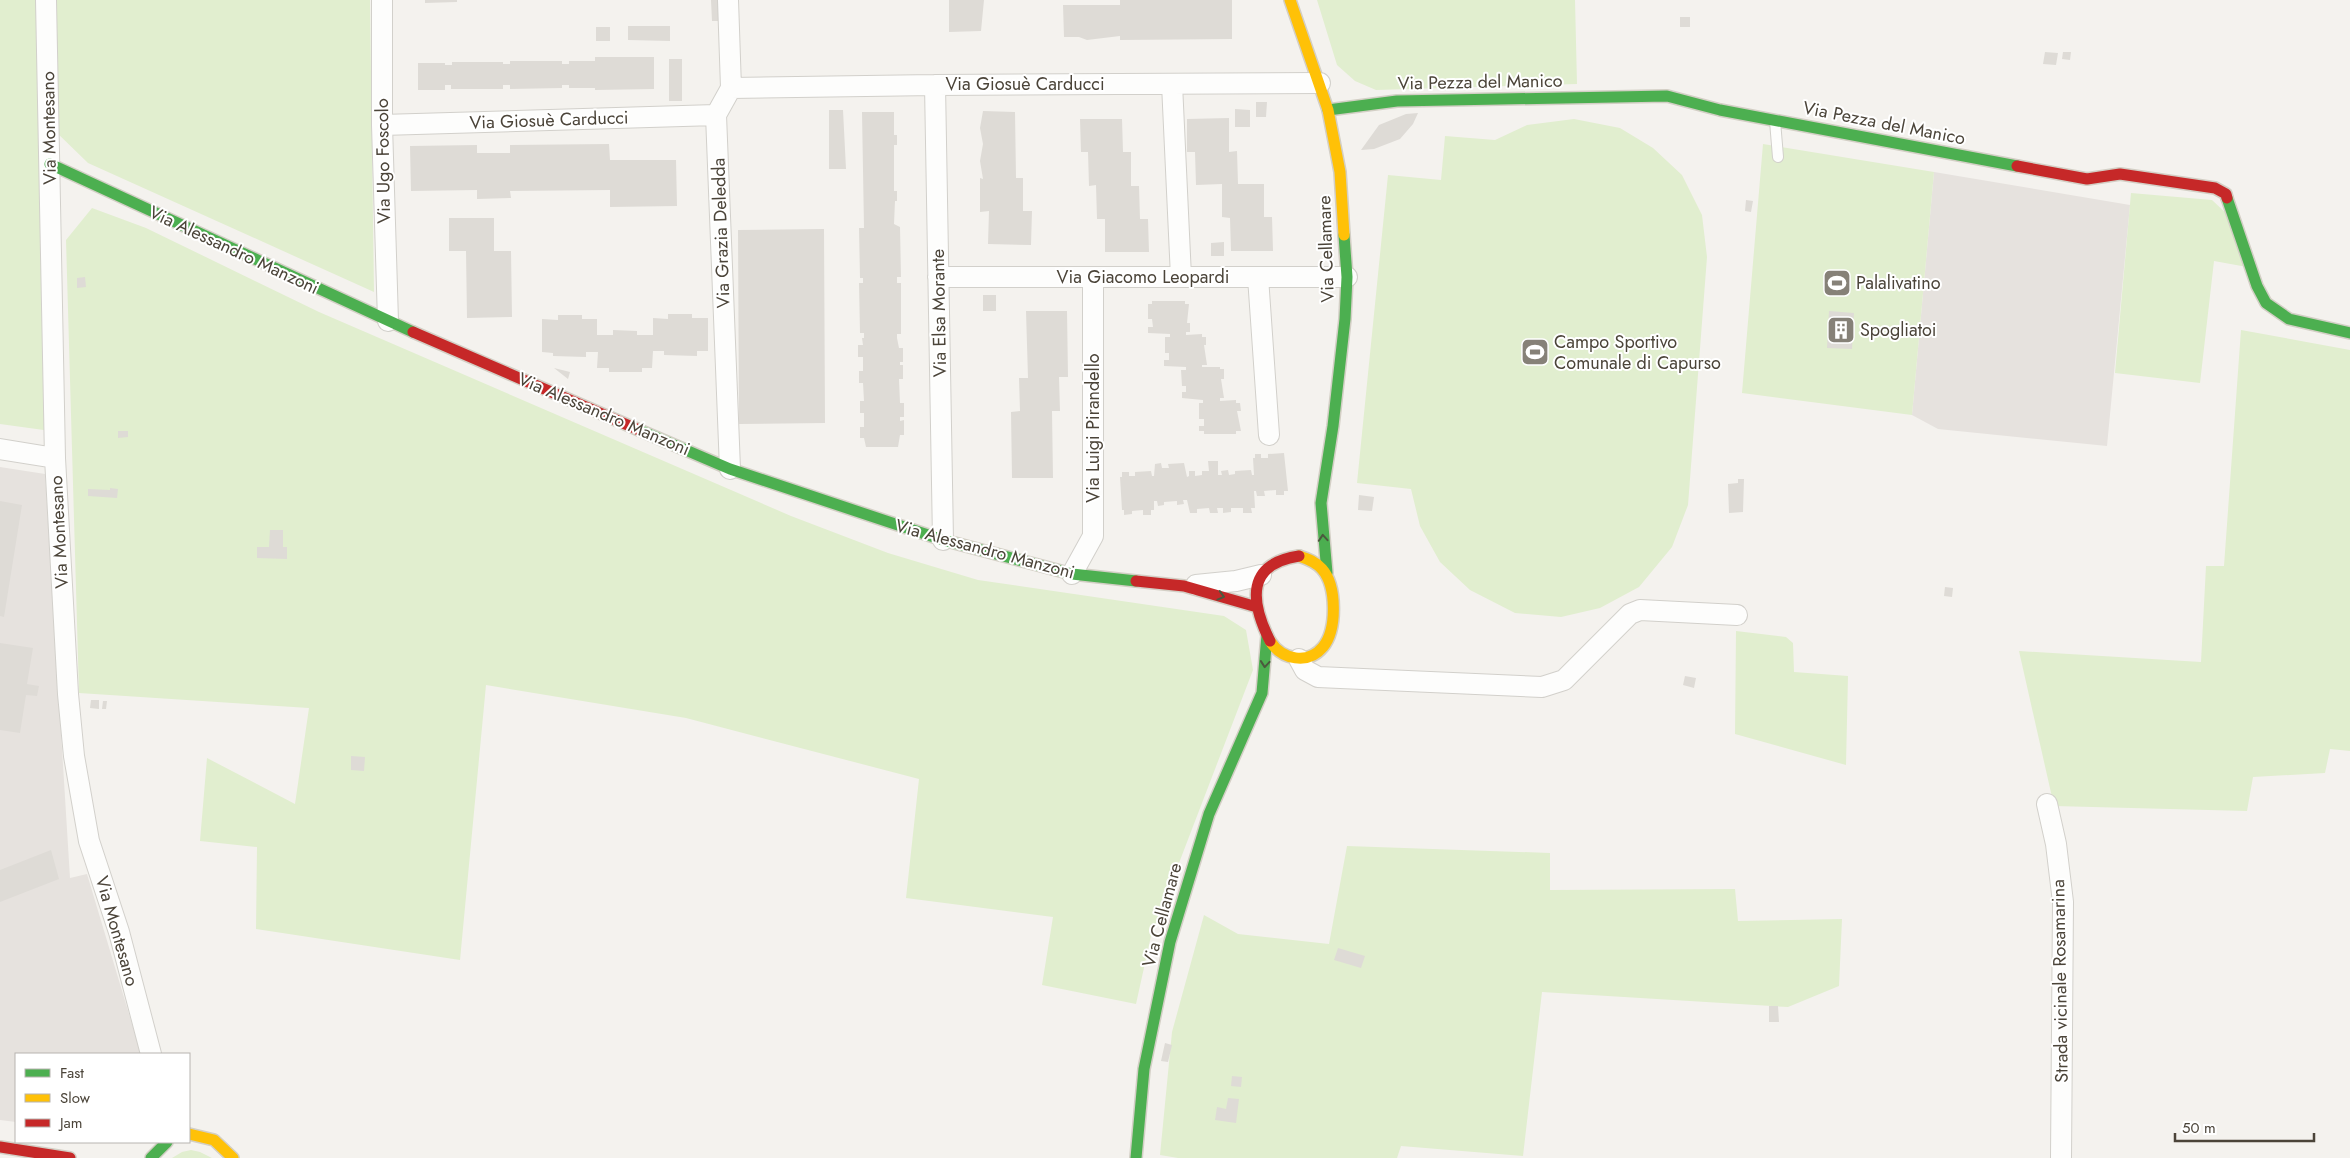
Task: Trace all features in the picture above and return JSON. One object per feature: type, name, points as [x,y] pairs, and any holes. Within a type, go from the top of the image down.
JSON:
[{"type":"street","name":"Via Montesano","points":[[46,0],[55,458],[68,694],[74,756],[89,841],[119,932],[151,1053]]},
{"type":"street","name":"Via Ugo Foscolo","points":[[382,0],[382,125],[388,321]]},
{"type":"street","points":[[716,115],[731,88],[728,0]]},
{"type":"street","name":"Via Cellamare","points":[[1290,0],[1328,110],[1340,172],[1347,277],[1342,348],[1321,503],[1327,573],[1334,594],[1330,635],[1320,650]]},
{"type":"street","name":"Via Giosuè Carducci","points":[[731,88],[1320,83]]},
{"type":"street","points":[[1172,84],[1181,277]]},
{"type":"street","name":"Via Elsa Morante","points":[[935,85],[943,540]]},
{"type":"street","name":"Via Pezza del Manico","points":[[1328,110],[1397,101],[1667,96],[1720,110],[2087,179],[2120,174],[2215,188],[2226,194],[2242,234],[2257,286],[2266,303],[2288,319],[2350,333]]},
{"type":"street","name":"Via Giosuè Carducci","points":[[382,125],[716,115]]},
{"type":"street","name":"Via Grazia Deledda","points":[[716,115],[730,469]]},
{"type":"street","name":"Via Alessandro Manzoni","points":[[50,164],[388,321],[730,469],[943,540],[1072,574],[1184,586],[1257,608]]},
{"type":"street","name":"Via Giacomo Leopardi","points":[[938,277],[1347,277]]},
{"type":"street","name":"Via Luigi Pirandello","points":[[1072,574],[1093,536],[1093,277]]},
{"type":"street","points":[[1258,277],[1269,435]]},
{"type":"street","points":[[0,449],[55,458]]},
{"type":"street","name":"Via Cellamare","points":[[1312,519],[1321,503]]},
{"type":"street","points":[[1288,557],[1298,542]]},
{"type":"street","points":[[1261,575],[1268,566],[1288,557],[1299,556],[1310,559],[1327,573]]},
{"type":"street","name":"Via Alessandro Manzoni","points":[[1184,586],[1236,581],[1261,575]]},
{"type":"street","name":"Via Cellamare","points":[[1261,575],[1255,596],[1257,608],[1267,635],[1277,651],[1292,664]]},
{"type":"street","points":[[1292,664],[1318,677],[1542,687],[1564,680],[1630,614],[1640,610],[1737,616]]},
{"type":"street","name":"Via Cellamare","points":[[1136,1158],[1144,1069],[1170,942],[1209,814],[1262,693],[1267,635]]},
{"type":"street","points":[[1292,664],[1320,650],[1332,671],[1344,679]]},
{"type":"street","name":"Via Cellamare","points":[[1262,693],[1274,682]]},
{"type":"street","name":"Strada vicinale Rosamarina","points":[[2048,804],[2056,844],[2063,902],[2061,1158]]},
{"type":"street","points":[[190,1134],[203,1136],[216,1141],[233,1158]]},
{"type":"street","points":[[151,1158],[166,1143]]},
{"type":"street","points":[[0,1147],[64,1157]]},
{"type":"lane","points":[[1775,120],[1778,157]]},
{"type":"shaded area","points":[[1934,172],[2130,205],[2107,446],[1938,429],[1912,415]]},
{"type":"shaded area","points":[[0,467],[45,474],[70,878],[87,874],[141,1053],[15,1053],[15,1122],[0,1120]]},
{"type":"green space","points":[[0,0],[370,0],[374,292],[88,163],[53,129],[51,431],[0,424]]},
{"type":"green space","points":[[1317,0],[1575,0],[1577,84],[1376,90],[1355,81],[1337,65]]},
{"type":"green space","name":"Campo Sportivo Comunale di Capurso","points":[[1574,119],[1620,128],[1653,148],[1682,175],[1702,215],[1707,257],[1688,505],[1672,547],[1639,587],[1600,608],[1561,617],[1515,613],[1470,590],[1440,562],[1420,526],[1411,489],[1357,483],[1388,175],[1441,180],[1445,136],[1495,140],[1527,125]]},
{"type":"green space","name":"Palalivatino","points":[[1763,144],[1934,172],[1912,415],[1742,393]]},
{"type":"green space","points":[[2131,193],[2212,200],[2228,215],[2247,267],[2214,261],[2200,383],[2115,373]]},
{"type":"green space","points":[[92,208],[146,228],[319,312],[791,516],[888,553],[978,580],[1224,616],[1246,630],[1253,670],[1151,936],[1136,1004],[1042,985],[1053,917],[906,898],[919,779],[686,718],[486,685],[460,960],[256,929],[257,847],[200,841],[207,758],[295,804],[309,708],[79,693],[66,240]]},
{"type":"green space","points":[[2241,330],[2350,350],[2350,751],[2330,749],[2325,773],[2253,777],[2247,811],[2054,806],[2019,651],[2201,662],[2206,566],[2224,566]]},
{"type":"green space","points":[[1736,631],[1786,637],[1793,643],[1794,672],[1848,676],[1846,765],[1735,734]]},
{"type":"green space","points":[[1347,846],[1550,853],[1550,890],[1735,889],[1738,921],[1842,919],[1839,986],[1788,1007],[1542,992],[1523,1156],[1401,1146],[1397,1158],[1178,1158],[1160,1155],[1172,1032],[1204,915],[1238,934],[1329,944]]},
{"type":"green space","points":[[191,1150],[212,1158],[172,1158],[182,1152]]},
{"type":"building","points":[[425,0],[457,0],[457,2],[425,3]]},
{"type":"building","points":[[711,0],[727,0],[722,21],[712,21]]},
{"type":"building","points":[[949,0],[984,0],[981,31],[949,32]]},
{"type":"building","points":[[1120,0],[1232,0],[1232,39],[1120,40],[1120,36],[1087,40],[1079,37],[1064,37],[1063,5],[1120,5]]},
{"type":"building","points":[[1680,17],[1690,17],[1690,27],[1680,27]]},
{"type":"building","points":[[628,26],[670,26],[670,41],[628,40]]},
{"type":"building","points":[[596,27],[610,27],[610,41],[596,41]]},
{"type":"building","points":[[2045,52],[2058,53],[2056,65],[2043,64]]},
{"type":"building","points":[[2063,52],[2071,52],[2070,60],[2062,59]]},
{"type":"building","points":[[595,57],[654,57],[654,89],[595,90],[595,88],[569,88],[569,85],[562,85],[562,88],[510,89],[510,85],[503,85],[503,89],[451,89],[451,85],[445,85],[445,90],[418,90],[418,63],[445,63],[445,65],[452,65],[452,62],[503,62],[503,64],[510,64],[510,61],[562,61],[562,64],[569,64],[569,61],[595,61]]},
{"type":"building","points":[[669,59],[682,59],[682,101],[669,101]]},
{"type":"building","points":[[1256,102],[1267,102],[1266,117],[1256,117]]},
{"type":"building","points":[[1235,109],[1250,110],[1250,127],[1235,127]]},
{"type":"building","points":[[829,110],[843,110],[846,169],[829,169]]},
{"type":"building","points":[[983,111],[1015,112],[1016,178],[1023,178],[1023,211],[1032,211],[1031,245],[988,244],[989,211],[980,212],[980,178],[983,179],[980,161],[983,144],[980,128]]},
{"type":"building","points":[[862,112],[894,112],[894,135],[897,135],[897,145],[894,145],[894,191],[897,191],[897,201],[895,201],[894,224],[900,227],[901,277],[897,277],[897,283],[901,283],[901,334],[897,334],[897,338],[899,348],[903,348],[903,362],[900,362],[900,365],[903,365],[903,379],[899,379],[900,403],[904,403],[904,417],[900,417],[900,421],[904,420],[904,435],[900,435],[898,447],[866,447],[864,438],[860,438],[860,427],[864,427],[864,413],[860,413],[860,401],[864,401],[863,383],[859,383],[859,371],[863,371],[863,357],[858,357],[858,345],[863,345],[862,338],[864,338],[864,333],[860,333],[859,283],[863,283],[863,278],[860,278],[859,228],[864,228]]},
{"type":"building","points":[[1418,113],[1413,124],[1400,139],[1374,149],[1361,150],[1379,125],[1406,114]]},
{"type":"building","points":[[1229,118],[1229,152],[1237,151],[1238,184],[1264,184],[1264,217],[1272,217],[1273,251],[1231,251],[1230,218],[1222,217],[1222,184],[1196,185],[1195,152],[1187,152],[1187,119]]},
{"type":"building","points":[[1080,119],[1122,119],[1123,152],[1131,152],[1131,186],[1139,186],[1140,219],[1148,219],[1149,252],[1105,252],[1105,219],[1097,219],[1096,185],[1089,186],[1088,152],[1081,152]]},
{"type":"building","points":[[609,144],[610,160],[676,160],[677,206],[610,207],[610,190],[510,191],[511,198],[477,199],[477,190],[411,191],[410,146],[477,145],[477,153],[510,153],[510,145]]},
{"type":"building","points":[[1746,200],[1753,201],[1751,212],[1745,211]]},
{"type":"building","points":[[449,218],[494,218],[494,251],[511,251],[512,317],[467,318],[466,251],[449,251]]},
{"type":"building","points":[[824,229],[825,423],[739,424],[738,230]]},
{"type":"building","points":[[1224,242],[1224,256],[1211,256],[1211,243]]},
{"type":"building","points":[[85,277],[86,287],[77,288],[77,278]]},
{"type":"building","points":[[983,295],[996,295],[996,311],[983,311]]},
{"type":"building","points":[[1152,301],[1185,301],[1185,304],[1189,304],[1187,323],[1190,323],[1190,332],[1186,332],[1186,335],[1202,334],[1202,337],[1206,337],[1206,345],[1204,345],[1207,365],[1202,365],[1202,367],[1220,367],[1220,369],[1224,369],[1224,379],[1221,379],[1224,398],[1220,398],[1220,401],[1236,400],[1236,403],[1240,403],[1241,411],[1237,411],[1241,431],[1236,431],[1236,434],[1204,434],[1204,431],[1199,431],[1199,426],[1204,426],[1204,419],[1199,419],[1199,403],[1203,403],[1203,400],[1182,398],[1182,392],[1186,392],[1186,386],[1182,386],[1181,370],[1186,370],[1186,367],[1164,366],[1164,360],[1169,360],[1169,353],[1165,353],[1165,337],[1170,337],[1170,334],[1148,333],[1148,327],[1153,327],[1152,319],[1148,319],[1148,304],[1152,304]]},
{"type":"building","points":[[1026,311],[1067,311],[1068,377],[1059,377],[1060,411],[1052,411],[1053,478],[1012,478],[1011,412],[1020,411],[1019,378],[1028,378]]},
{"type":"building","name":"Spogliatoi","points":[[1829,311],[1854,313],[1852,349],[1827,348]]},
{"type":"building","points":[[668,314],[692,314],[692,318],[708,318],[708,351],[697,351],[697,356],[664,355],[664,351],[653,351],[652,368],[642,368],[642,372],[609,372],[609,368],[597,368],[598,352],[586,352],[586,357],[553,356],[553,353],[542,352],[542,319],[558,320],[558,315],[582,315],[582,319],[597,319],[597,335],[613,335],[613,330],[637,331],[637,335],[653,335],[653,318],[668,319]]},
{"type":"building","points":[[554,368],[570,372],[568,379]]},
{"type":"building","points":[[118,431],[128,431],[128,437],[118,438]]},
{"type":"building","points":[[1284,453],[1288,491],[1284,491],[1284,495],[1276,495],[1276,490],[1264,491],[1265,496],[1257,496],[1256,491],[1254,491],[1255,508],[1251,508],[1252,513],[1243,513],[1243,508],[1231,508],[1231,512],[1223,513],[1223,508],[1217,508],[1218,513],[1210,513],[1209,508],[1197,509],[1197,513],[1190,513],[1187,500],[1183,500],[1184,504],[1177,505],[1177,501],[1164,502],[1164,505],[1158,506],[1157,501],[1154,501],[1154,510],[1151,510],[1151,515],[1143,515],[1143,510],[1132,511],[1132,514],[1124,515],[1124,510],[1122,510],[1120,477],[1122,477],[1122,472],[1129,472],[1129,476],[1135,476],[1135,472],[1151,471],[1152,476],[1154,476],[1155,464],[1161,463],[1162,468],[1169,468],[1168,464],[1184,463],[1187,477],[1189,476],[1189,471],[1195,471],[1195,476],[1202,475],[1202,471],[1209,471],[1208,461],[1218,461],[1218,475],[1222,475],[1221,471],[1228,470],[1229,475],[1235,474],[1235,471],[1251,470],[1252,475],[1254,475],[1253,458],[1255,458],[1255,454],[1261,454],[1261,458],[1268,458],[1268,454]]},
{"type":"building","points":[[1738,479],[1744,479],[1743,512],[1729,513],[1728,484],[1738,483]]},
{"type":"building","points":[[110,488],[118,489],[117,498],[88,496],[88,489],[110,490]]},
{"type":"building","points":[[1359,495],[1374,497],[1372,511],[1358,510]]},
{"type":"building","points":[[0,501],[22,505],[4,617],[0,616]]},
{"type":"building","points":[[270,530],[283,530],[283,547],[287,547],[287,559],[257,558],[257,547],[269,547]]},
{"type":"building","points":[[1945,587],[1953,588],[1952,597],[1944,596]]},
{"type":"building","points":[[0,643],[33,648],[27,684],[39,686],[37,696],[26,695],[20,733],[0,730]]},
{"type":"building","points":[[1685,676],[1696,678],[1694,688],[1683,685]]},
{"type":"building","points":[[91,700],[99,700],[99,709],[90,708]]},
{"type":"building","points":[[103,701],[107,701],[106,709],[102,709]]},
{"type":"building","points":[[351,756],[365,757],[364,771],[351,770]]},
{"type":"building","points":[[51,850],[59,879],[0,902],[0,870]]},
{"type":"building","points":[[1338,948],[1365,956],[1361,968],[1334,960]]},
{"type":"building","points":[[1769,1006],[1778,1006],[1779,1022],[1769,1022]]},
{"type":"building","points":[[1165,1043],[1172,1045],[1168,1062],[1161,1061]]},
{"type":"building","points":[[1232,1076],[1242,1077],[1241,1087],[1231,1086]]},
{"type":"building","points":[[1228,1098],[1239,1099],[1236,1123],[1215,1120],[1217,1107],[1226,1109]]},
{"type":"traffic: fast","points":[[1328,110],[1397,101],[1667,96],[1720,110],[2017,166]]},
{"type":"traffic: fast","points":[[50,164],[413,332]]},
{"type":"traffic: fast","points":[[2227,198],[2257,286],[2266,303],[2289,319],[2350,333]]},
{"type":"traffic: fast","points":[[1327,573],[1321,503],[1333,426],[1345,319],[1347,277],[1344,235]]},
{"type":"traffic: fast","points":[[639,430],[730,469],[943,540],[1072,574],[1136,581]]},
{"type":"traffic: fast","points":[[1136,1158],[1144,1069],[1170,942],[1209,814],[1262,693],[1267,635]]},
{"type":"traffic: fast","points":[[151,1158],[166,1143]]},
{"type":"traffic: slow","points":[[1290,0],[1328,110],[1340,172],[1344,235]]},
{"type":"traffic: slow","points":[[1270,641],[1288,656],[1303,658],[1317,653],[1328,639],[1333,619],[1333,597],[1327,577],[1317,564],[1299,556]]},
{"type":"traffic: slow","points":[[190,1134],[214,1140],[233,1158]]},
{"type":"traffic: jam","points":[[2017,166],[2087,179],[2120,174],[2215,188],[2226,194],[2227,198]]},
{"type":"traffic: jam","points":[[413,332],[639,430]]},
{"type":"traffic: jam","points":[[1270,641],[1259,612],[1256,599],[1257,586],[1261,576],[1269,567],[1282,560],[1299,556]]},
{"type":"traffic: jam","points":[[1136,581],[1184,586],[1257,607]]},
{"type":"traffic: jam","points":[[0,1147],[70,1158]]},
{"type":"place","name":"Palalivatino","points":[[1837,283]]},
{"type":"place","name":"Spogliatoi","points":[[1841,330]]},
{"type":"place","name":"Campo Sportivo Comunale di Capurso","points":[[1535,352]]}]
